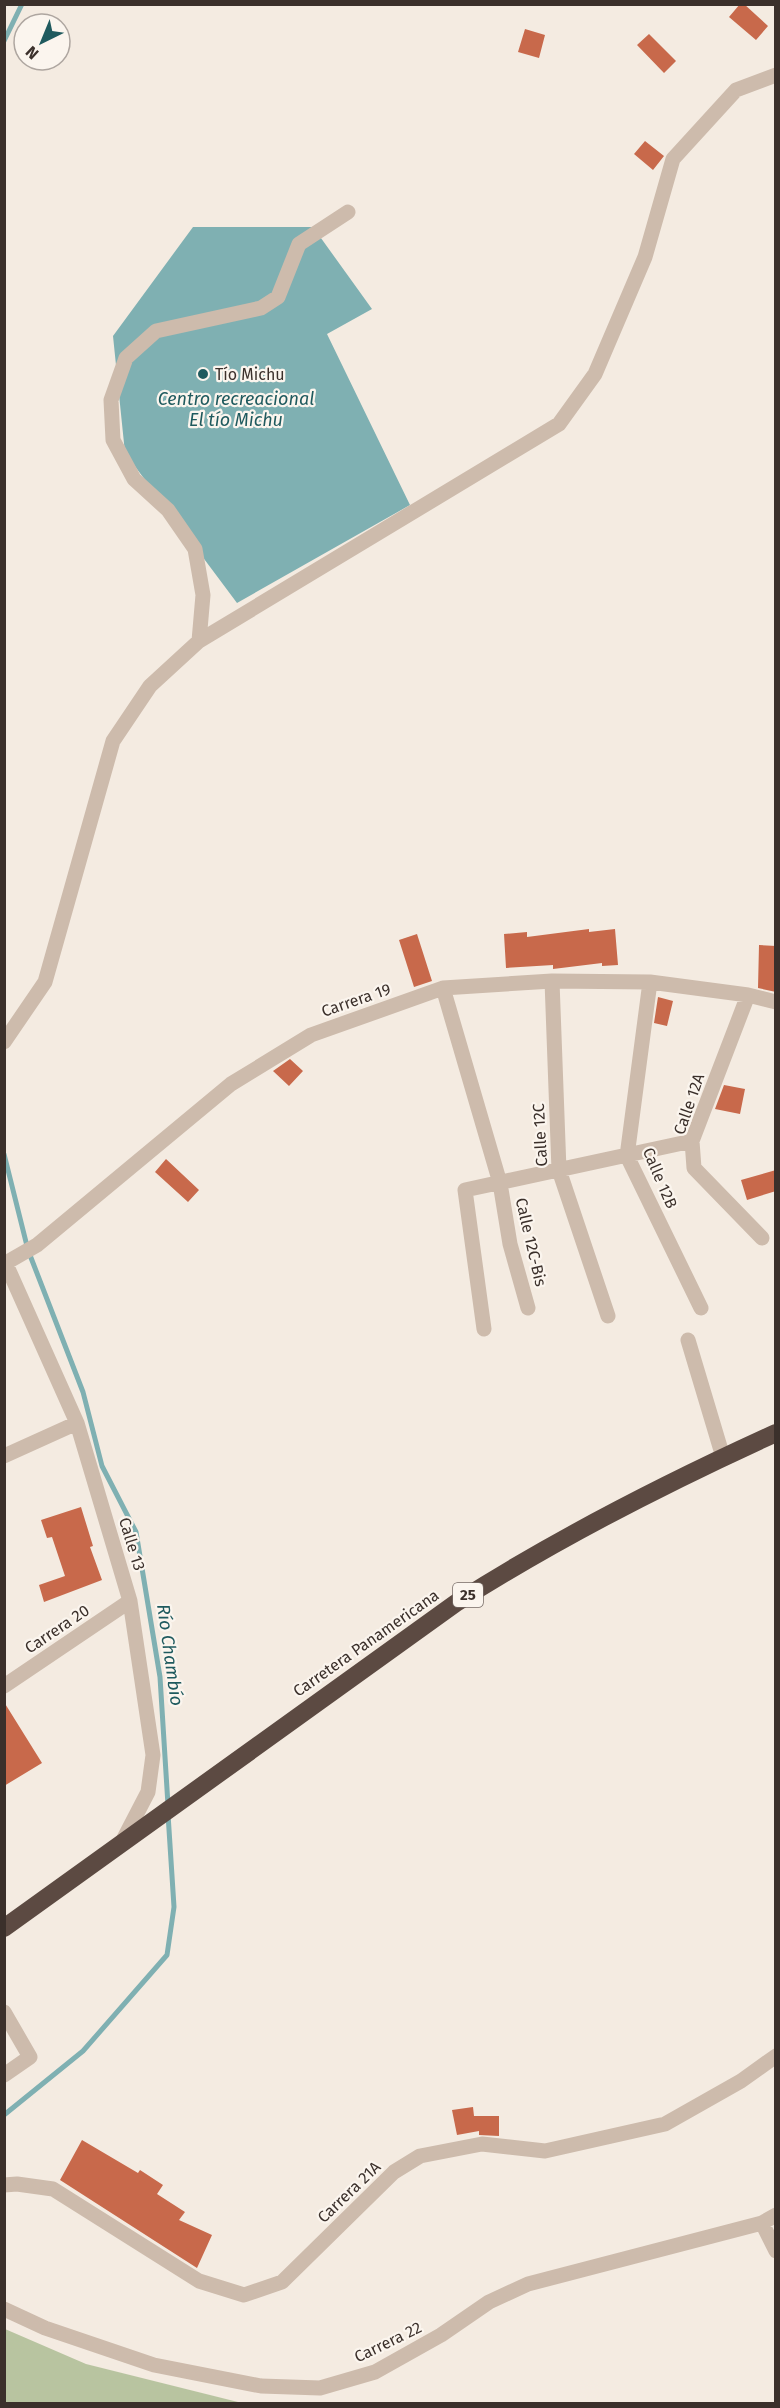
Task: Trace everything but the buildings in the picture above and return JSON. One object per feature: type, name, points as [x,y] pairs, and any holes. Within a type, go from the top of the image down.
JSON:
[{"type":"highway","name":"Carretera Panamericana","points":[[4,1928],[184,1796],[456,1603],[531,1555],[723,1457],[776,1434]]},
{"type":"street","points":[[4,1042],[45,982],[113,741],[150,686],[199,641],[559,424],[595,374],[645,257],[673,159],[736,90],[776,75]]},
{"type":"street","points":[[199,641],[203,595],[195,549],[168,510],[134,479],[113,440],[111,400],[126,358],[156,331],[261,308],[278,297],[299,244],[348,212]]},
{"type":"street","name":"Carrera 19","points":[[5,1264],[37,1245],[231,1084],[311,1035],[442,988],[552,981],[650,982],[748,995],[776,1002]]},
{"type":"street","name":"Calle 12C","points":[[552,981],[559,1170],[608,1316]]},
{"type":"street","name":"Calle 12B","points":[[650,982],[627,1156],[701,1308]]},
{"type":"street","name":"Calle 12C-Bis","points":[[442,988],[500,1183],[510,1244],[528,1308]]},
{"type":"street","name":"Calle 12A","points":[[748,995],[692,1141],[694,1168],[762,1238]]},
{"type":"street","points":[[484,1329],[465,1191],[692,1141]]},
{"type":"street","name":"Calle 13","points":[[5,1264],[77,1423],[130,1601],[153,1755],[148,1792],[121,1844]]},
{"type":"street","points":[[688,1340],[723,1457]]},
{"type":"street","points":[[4,1456],[77,1423]]},
{"type":"street","name":"Carrera 20","points":[[4,1686],[130,1601]]},
{"type":"street","points":[[4,2012],[30,2058],[4,2075]]},
{"type":"street","name":"Carrera 21A","points":[[4,2185],[17,2184],[53,2189],[199,2281],[244,2295],[282,2282],[394,2172],[420,2156],[482,2144],[545,2151],[665,2124],[741,2080],[776,2056]]},
{"type":"street","name":"Carrera 22","points":[[4,2309],[45,2328],[154,2365],[261,2386],[320,2388],[375,2372],[441,2336],[489,2302],[528,2284],[762,2223],[776,2215]]},
{"type":"street","points":[[762,2223],[776,2251]]},
{"type":"green space","points":[[5,2329],[86,2364],[242,2403],[5,2403]]},
{"type":"water","name":"Centro recreacional El tío Michu","points":[[193,227],[313,227],[372,309],[327,334],[410,505],[237,603],[125,453],[113,336]]},
{"type":"waterway","name":"Río Chambío","points":[[4,41],[22,4]]},
{"type":"waterway","name":"Río Chambío","points":[[4,1154],[28,1250],[83,1392],[102,1466],[136,1532],[160,1677],[168,1805]]},
{"type":"waterway","name":"Río Chambío","points":[[4,2115],[83,2051],[167,1955],[174,1907],[168,1814]]},
{"type":"place","name":"Tío Michu","points":[[203,374]]}]
